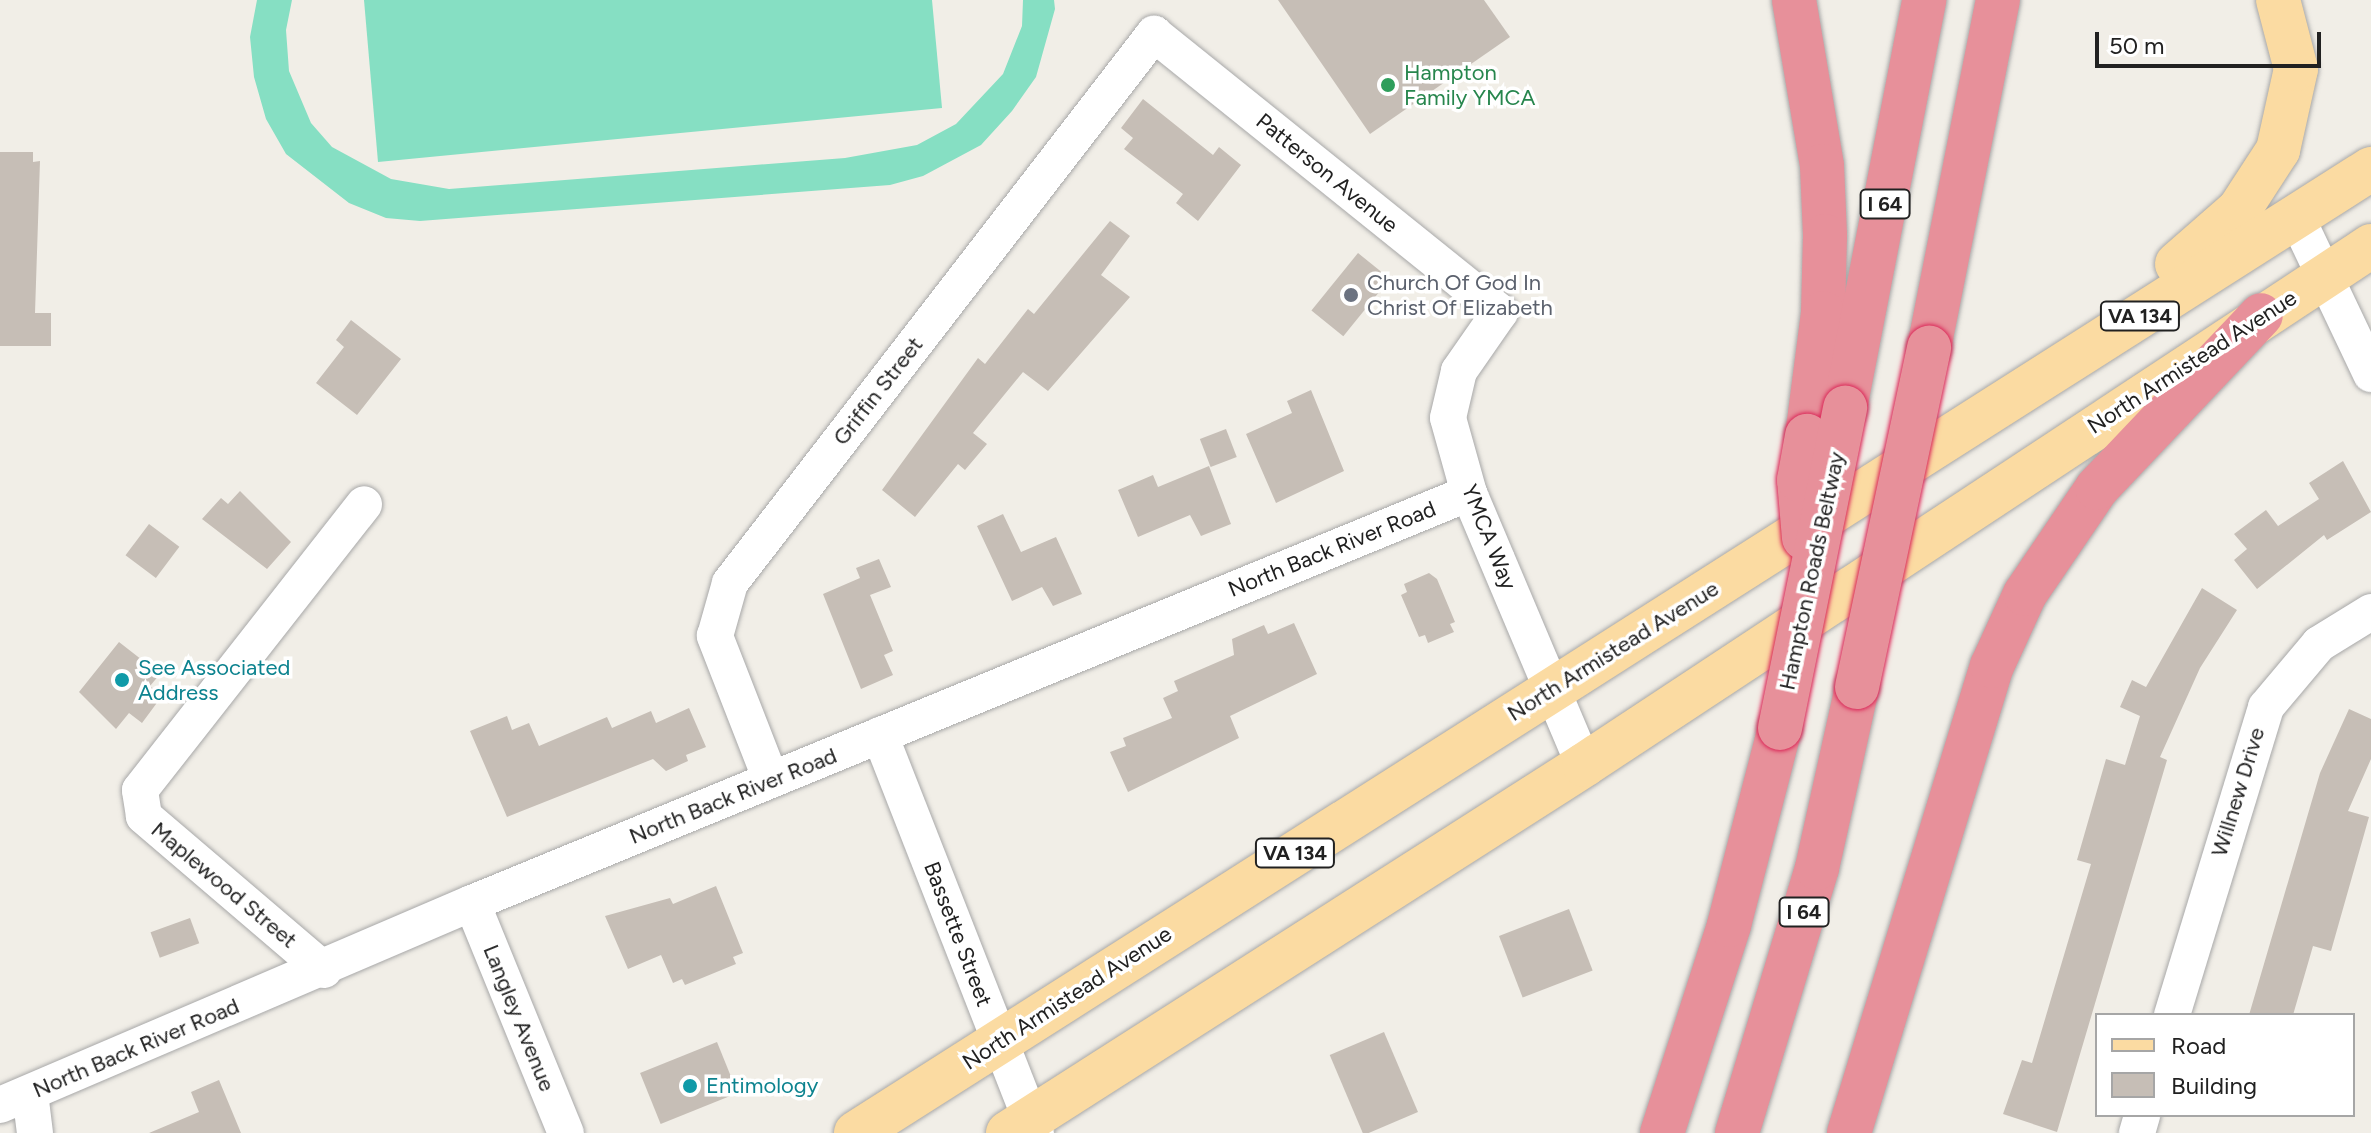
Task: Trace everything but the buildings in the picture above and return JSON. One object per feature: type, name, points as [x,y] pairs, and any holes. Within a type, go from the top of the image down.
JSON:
[{"type":"highway","points":[[1794,0],[1822,166],[1825,236],[1823,313],[1799,480],[1808,592]]},
{"type":"highway","name":"Hampton Roads Beltway","points":[[1662,1133],[1729,925],[1780,728],[1924,0]]},
{"type":"highway","name":"I 64","points":[[1737,1133],[1817,868],[1929,348],[1998,0]]},
{"type":"highway","points":[[1986,60],[2009,0]]},
{"type":"highway","points":[[1849,1133],[1992,666],[2025,594],[2097,488],[2261,315]]},
{"type":"main road","points":[[2089,348],[2239,210],[2262,181],[2289,119],[2295,86],[2291,31],[2278,0]]},
{"type":"main road","name":"North Armistead Avenue","points":[[856,1133],[2371,169]]},
{"type":"main road","name":"North Armistead Avenue","points":[[1025,1128],[1584,765],[2261,315],[2371,246]]},
{"type":"street","name":"Patterson Avenue","points":[[1154,34],[1500,312]]},
{"type":"street","name":"Griffin Street","points":[[771,780],[715,636],[730,583],[1154,34]]},
{"type":"street","points":[[2296,216],[2371,374]]},
{"type":"street","name":"YMCA Way","points":[[1500,312],[1459,371],[1448,418],[1469,493],[1584,765]]},
{"type":"street","name":"North Back River Road","points":[[15,1099],[324,970],[472,903],[1469,493]]},
{"type":"street","name":"Maplewood Street","points":[[324,970],[144,816],[140,790],[364,504]]},
{"type":"street","name":"Willnew Drive","points":[[2173,1013],[2266,707],[2319,644],[2371,612]]},
{"type":"street","name":"Bassette Street","points":[[880,735],[1000,1041],[1025,1128]]},
{"type":"street","name":"Langley Avenue","points":[[472,903],[566,1133]]},
{"type":"street","points":[[15,1099],[35,1133]]},
{"type":"green space","points":[[257,0],[292,0],[286,30],[289,71],[311,123],[332,147],[391,179],[449,189],[845,158],[917,145],[956,124],[1003,74],[1022,26],[1023,0],[1054,0],[1055,9],[1036,77],[1012,111],[981,145],[923,176],[890,185],[420,221],[386,218],[349,203],[286,154],[266,119],[254,77],[250,37]]},
{"type":"green space","points":[[364,0],[932,0],[942,108],[378,162]]},
{"type":"place","name":"Hampton Family YMCA","points":[[1388,85]]},
{"type":"place","name":"Church Of God In Christ Of Elizabeth","points":[[1351,295]]},
{"type":"place","name":"See Associated Address","points":[[122,680]]},
{"type":"place","name":"Entimology","points":[[690,1086]]}]
